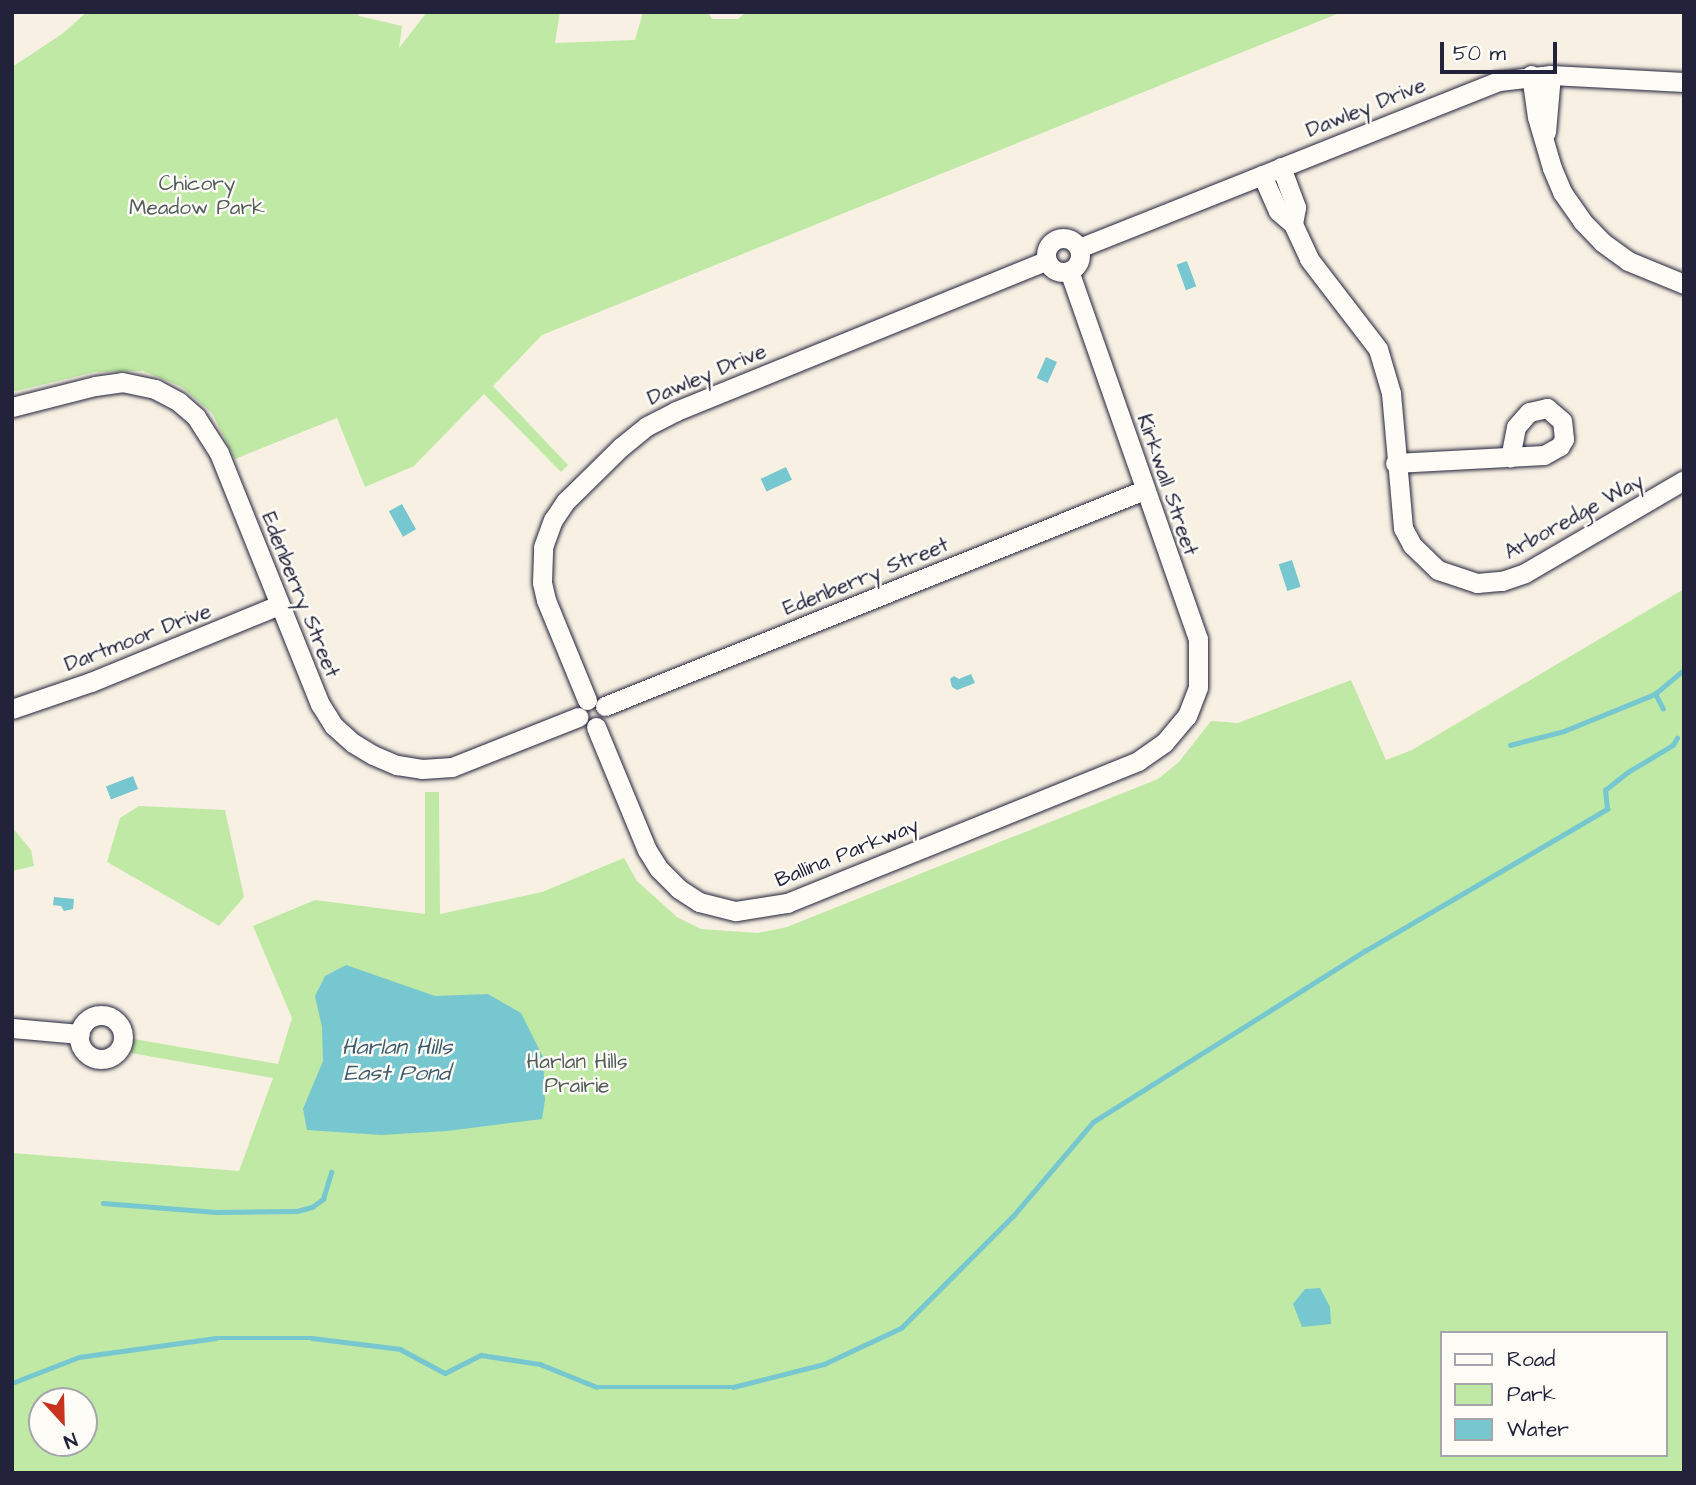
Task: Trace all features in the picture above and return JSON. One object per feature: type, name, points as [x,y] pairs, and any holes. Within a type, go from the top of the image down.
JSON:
[{"type":"street","name":"Dawley Drive","points":[[1079,248],[1499,81],[1531,75],[1551,75],[1638,82],[1684,82]]},
{"type":"street","points":[[1531,75],[1537,117],[1562,192],[1582,221],[1602,242],[1628,261],[1684,284]]},
{"type":"street","points":[[1545,140],[1551,75]]},
{"type":"street","name":"Arboredge Way","points":[[1281,167],[1296,207],[1293,224]]},
{"type":"street","name":"Arboredge Way","points":[[1262,175],[1278,211],[1293,224],[1310,259],[1378,349],[1391,393],[1399,510],[1412,545],[1438,570],[1477,583],[1502,581],[1525,573],[1684,480]]},
{"type":"street","points":[[1070,240],[1079,248],[1079,262],[1069,271],[1058,272],[1046,261],[1047,250],[1054,241],[1070,240]]},
{"type":"street","name":"Dawley Drive","points":[[590,708],[546,600],[542,582],[543,547],[553,520],[566,501],[621,447],[647,426],[676,411],[1046,261]]},
{"type":"street","name":"Kirkwall Street","points":[[1069,271],[1198,639],[1198,687],[1187,716]]},
{"type":"street","name":"Edenberry Street","points":[[12,407],[95,386],[122,383],[155,389],[179,402],[195,417],[219,453],[320,704],[334,726],[353,743],[397,765],[422,769],[452,767],[477,760],[590,708],[1144,490]]},
{"type":"street","points":[[1395,463],[1510,457]]},
{"type":"street","name":"Dartmoor Drive","points":[[12,709],[91,682],[279,605]]},
{"type":"street","name":"Ballina Parkway","points":[[590,708],[587,727],[596,727],[647,850],[659,869],[679,889],[699,902],[719,909],[749,911],[787,903],[1138,761],[1164,743],[1187,716]]},
{"type":"street","points":[[12,1028],[80,1034]]},
{"type":"green space","name":"Chicory Meadow Park","points":[[87,12],[357,12],[359,16],[402,26],[399,48],[427,12],[560,12],[555,43],[635,40],[643,12],[708,12],[712,19],[738,19],[746,12],[1342,12],[542,335],[493,386],[568,465],[561,472],[484,394],[414,466],[365,487],[337,418],[235,459],[212,413],[182,387],[143,371],[95,372],[12,392],[12,67],[62,34]]},
{"type":"green space","name":"Harlan Hills Prairie","points":[[1684,589],[1684,1473],[12,1473],[12,1153],[239,1171],[273,1078],[131,1053],[134,1039],[278,1064],[292,1018],[253,926],[315,900],[425,914],[425,792],[439,792],[440,914],[542,892],[624,858],[637,881],[677,917],[701,929],[758,933],[787,927],[1158,779],[1179,762],[1211,721],[1238,723],[1351,680],[1386,760],[1412,750]]},
{"type":"green space","points":[[139,806],[225,810],[244,897],[219,926],[107,862],[120,818]]},
{"type":"green space","points":[[12,827],[31,850],[34,866],[12,871]]},
{"type":"water","points":[[1187,261],[1196,286],[1186,290],[1177,265]]},
{"type":"water","points":[[1046,357],[1057,362],[1048,383],[1037,378]]},
{"type":"water","points":[[786,467],[792,480],[767,492],[761,479]]},
{"type":"water","points":[[402,504],[416,529],[403,537],[389,511]]},
{"type":"water","points":[[1292,560],[1301,587],[1287,591],[1279,564]]},
{"type":"water","points":[[971,674],[975,683],[957,690],[952,687],[950,679],[954,676],[959,679]]},
{"type":"water","points":[[133,776],[138,789],[111,799],[106,786]]},
{"type":"water","points":[[54,897],[74,899],[73,909],[64,911],[61,906],[53,905]]},
{"type":"water","name":"Harlan Hills East Pond","points":[[346,965],[435,996],[488,994],[521,1013],[543,1057],[545,1100],[542,1119],[447,1131],[381,1135],[307,1130],[303,1109],[323,1061],[322,1027],[315,996],[325,976]]},
{"type":"water","points":[[1320,1288],[1330,1307],[1331,1324],[1302,1327],[1293,1304],[1305,1289]]},
{"type":"waterway","points":[[1663,709],[1655,694],[1684,670]]},
{"type":"waterway","points":[[1510,745],[1564,731],[1655,694]]},
{"type":"waterway","points":[[12,1383],[79,1357],[216,1338],[312,1338],[400,1349],[445,1373],[481,1355],[540,1364],[597,1387],[733,1387],[824,1364],[901,1328],[1013,1216],[1093,1122],[1365,951],[1607,809],[1605,790],[1628,772],[1673,745],[1677,738]]},
{"type":"waterway","points":[[103,1203],[216,1212],[297,1211],[312,1207],[323,1199],[331,1172]]}]
